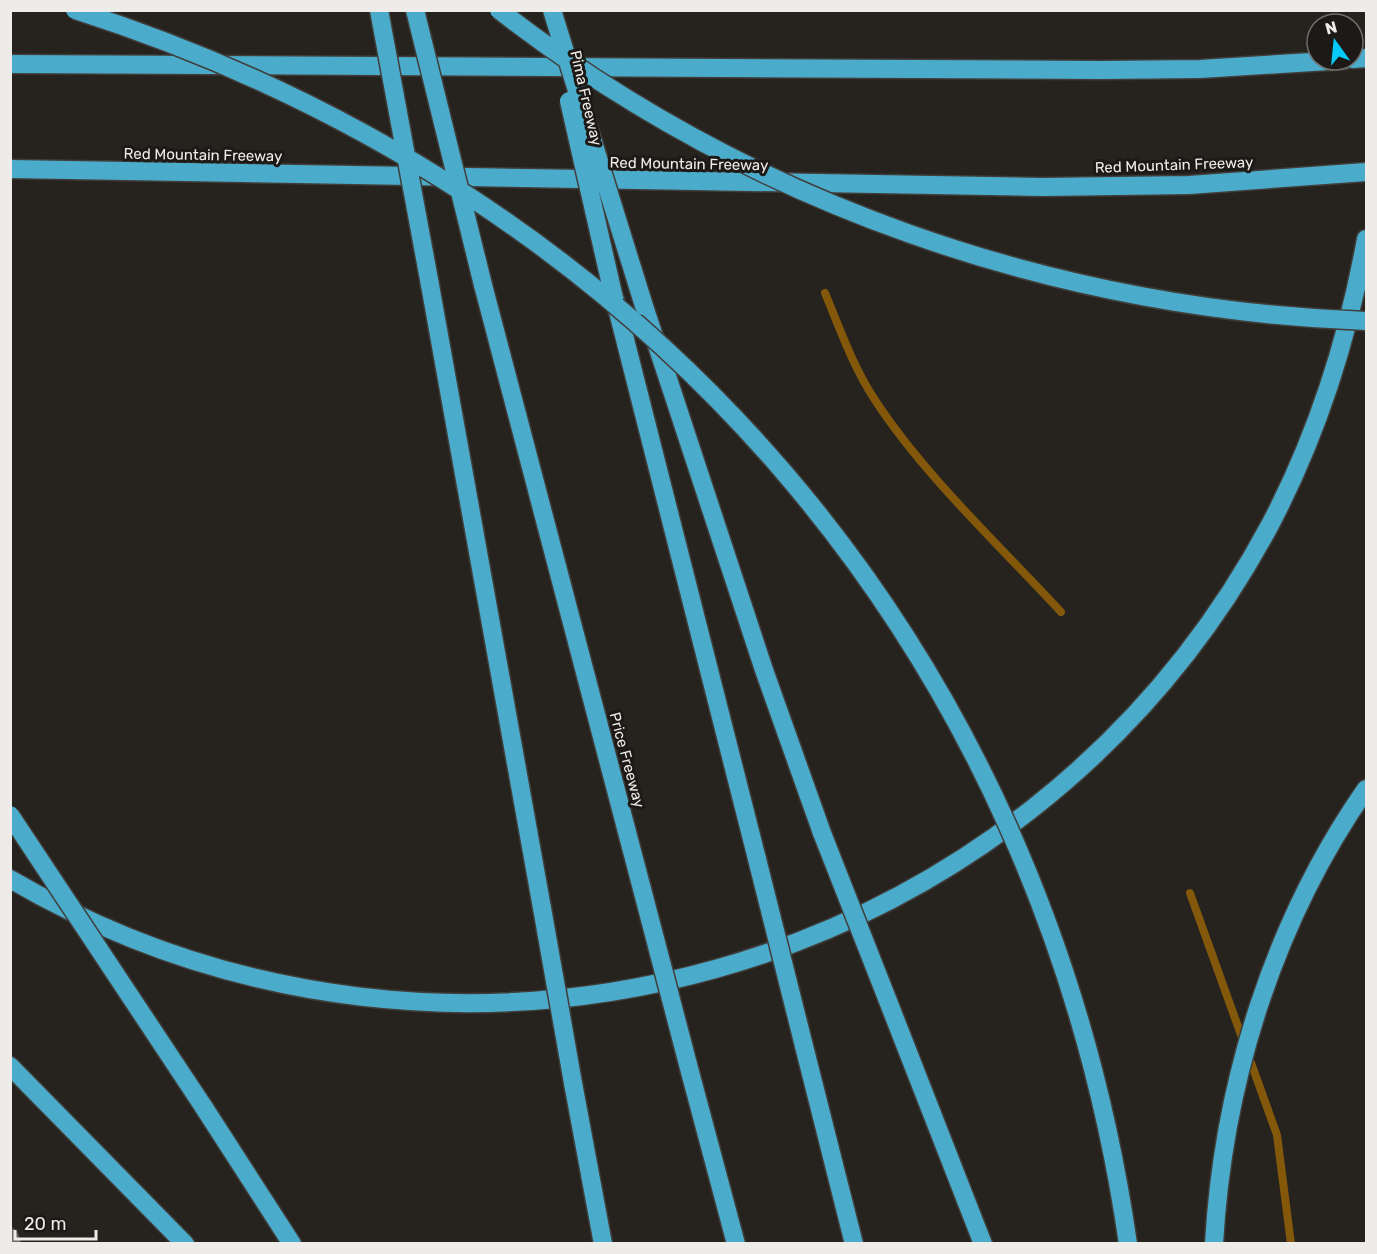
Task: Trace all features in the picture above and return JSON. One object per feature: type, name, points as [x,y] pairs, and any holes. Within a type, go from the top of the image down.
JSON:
[{"type":"highway","points":[[75,10],[183,50],[300,101],[396,152],[479,203],[559,259],[636,322],[708,388],[801,490],[866,575],[921,658],[968,742],[1012,831],[1048,921],[1080,1015],[1104,1109],[1128,1244]]},
{"type":"highway","points":[[379,10],[603,1244]]},
{"type":"highway","name":"Price Freeway","points":[[415,10],[483,285],[736,1244]]},
{"type":"highway","points":[[499,10],[578,68],[707,145],[825,202],[904,233],[1023,270],[1132,295],[1271,315],[1358,319]]},
{"type":"highway","points":[[550,10],[644,306],[764,670],[822,833],[983,1244]]},
{"type":"highway","name":"Pima Freeway","points":[[550,10],[614,298],[854,1244]]},
{"type":"highway","points":[[10,64],[1102,70],[1200,69],[1305,62]]},
{"type":"highway","name":"Red Mountain Freeway","points":[[10,169],[1044,187],[1189,185],[1366,172]]},
{"type":"highway","points":[[10,879],[69,912],[112,931],[199,963],[284,985],[399,1002],[503,1003],[610,993],[715,971],[794,944],[888,902],[982,845],[1066,780],[1143,704],[1211,619],[1268,528],[1315,427],[1358,319],[1366,239]]},
{"type":"highway","points":[[1214,1244],[1227,1132],[1243,1058],[1256,1016],[1283,942],[1307,891],[1366,789]]},
{"type":"highway","points":[[10,816],[292,1244]]},
{"type":"highway","points":[[10,1066],[185,1244]]},
{"type":"lane","points":[[10,1236],[13,1244]]},
{"type":"waterway","points":[[825,293],[860,374],[894,428],[963,509],[1061,612]]},
{"type":"waterway","points":[[1190,893],[1277,1135],[1291,1244]]}]
